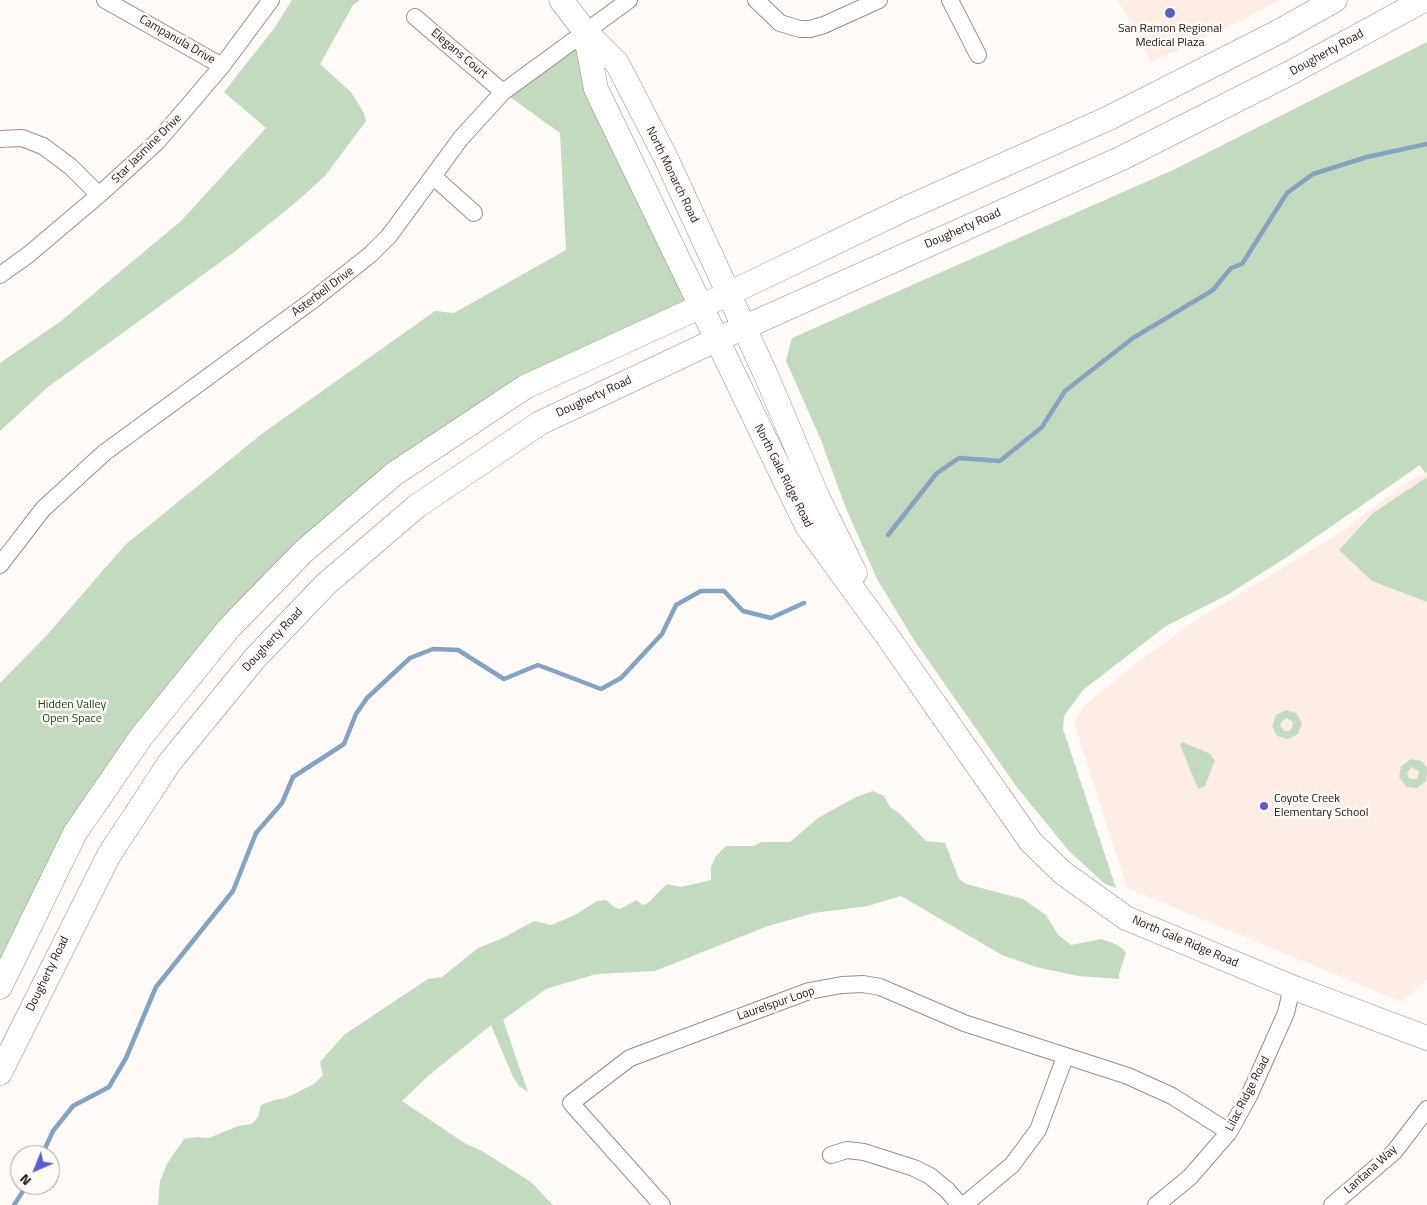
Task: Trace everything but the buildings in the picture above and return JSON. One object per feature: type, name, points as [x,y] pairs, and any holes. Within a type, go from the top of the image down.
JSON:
[{"type":"main road","name":"North Monarch Road","points":[[561,0],[585,31],[616,63],[666,158],[745,328]]},
{"type":"main road","points":[[0,987],[75,833],[141,737],[229,628],[303,552],[394,474],[525,387],[728,294],[907,208],[1109,118],[1278,32],[1335,0]]},
{"type":"main road","name":"Dougherty Road","points":[[0,1073],[109,854],[170,762],[256,657],[326,584],[417,506],[540,423],[716,340],[1122,158],[1290,74],[1424,0]]},
{"type":"main road","name":"North Monarch Road","points":[[585,31],[596,90],[702,306]]},
{"type":"main road","name":"North Gale Ridge Road","points":[[702,306],[716,340],[807,526],[1032,842],[1063,873],[1126,918],[1292,987],[1427,1038]]},
{"type":"main road","name":"North Gale Ridge Road","points":[[745,328],[817,496],[885,633]]},
{"type":"street","name":"Campanula Drive","points":[[105,0],[128,6],[222,66]]},
{"type":"street","name":"Star Jasmine Drive","points":[[0,275],[28,255],[99,195],[158,141],[222,66],[271,0]]},
{"type":"street","name":"Asterbell Drive","points":[[0,565],[43,509],[104,453],[313,300],[371,254],[389,236],[461,138],[503,92],[629,0]]},
{"type":"street","points":[[756,0],[780,23],[800,29],[810,29],[824,25],[879,0]]},
{"type":"street","points":[[950,0],[978,55]]},
{"type":"street","name":"Elegans Court","points":[[414,17],[503,92]]},
{"type":"street","points":[[0,139],[22,138],[43,146],[72,167],[99,195]]},
{"type":"street","points":[[434,177],[474,213]]},
{"type":"street","name":"Laurelspur Loop","points":[[662,1205],[571,1103],[630,1058],[809,991],[842,985],[863,984],[880,987],[964,1024],[1128,1076],[1172,1096],[1229,1132]]},
{"type":"street","name":"Lilac Ridge Road","points":[[1156,1205],[1190,1177],[1229,1132],[1249,1096],[1286,1013],[1292,987]]},
{"type":"street","points":[[964,1205],[1012,1165],[1038,1130],[1065,1057]]},
{"type":"street","name":"Lantana Way","points":[[1332,1205],[1394,1152],[1427,1109]]},
{"type":"street","points":[[831,1155],[847,1150],[864,1152],[914,1168],[930,1176],[947,1190],[960,1205]]},
{"type":"shaded area","points":[[1118,0],[1279,0],[1245,19],[1151,62]]},
{"type":"shaded area","name":"Coyote Creek Elementary School","points":[[1427,472],[1427,979],[1402,1002],[1127,888],[1074,723],[1082,708],[1140,660],[1198,619],[1335,536],[1408,482]]},
{"type":"green space","points":[[292,0],[360,0],[353,5],[320,64],[351,92],[364,113],[366,121],[325,176],[295,203],[233,253],[48,387],[0,431],[0,363],[61,321],[181,221],[266,128],[224,92],[275,27]]},
{"type":"green space","name":"Hidden Valley Open Space","points":[[585,31],[596,89],[702,306],[525,387],[303,552],[141,737],[0,987],[0,683],[47,635],[125,545],[263,433],[435,311],[454,313],[566,250],[560,133],[503,92]]},
{"type":"green space","points":[[1427,42],[1427,472],[1425,473],[1420,465],[1287,557],[1227,595],[1166,626],[1083,690],[1064,716],[1063,729],[1116,888],[1105,884],[1069,851],[1016,786],[914,640],[877,579],[845,506],[821,440],[786,361],[792,338],[1173,170]]},
{"type":"green space","points":[[1427,477],[1427,602],[1372,581],[1339,550],[1373,513]]},
{"type":"green space","points":[[1286,710],[1296,713],[1302,723],[1298,734],[1288,739],[1277,736],[1272,726],[1276,715]],"holes":[[[1286,718],[1293,722],[1292,728],[1289,731],[1285,731],[1280,726],[1281,722]]]},
{"type":"green space","points":[[1182,742],[1209,753],[1215,760],[1205,786],[1198,789],[1180,745]]},
{"type":"green space","points":[[1411,759],[1422,761],[1427,768],[1426,781],[1417,788],[1407,787],[1399,777],[1401,766]],"holes":[[[1411,767],[1419,771],[1417,779],[1410,779],[1407,773]]]},
{"type":"green space","points":[[873,791],[884,796],[890,807],[899,813],[926,841],[945,843],[959,879],[966,884],[1023,899],[1046,915],[1058,935],[1071,945],[1101,939],[1123,949],[1126,953],[1119,979],[1078,976],[1036,967],[1002,955],[901,896],[868,906],[814,913],[768,926],[655,971],[596,974],[546,989],[503,1020],[528,1092],[519,1086],[513,1077],[491,1025],[427,1077],[402,1101],[466,1144],[482,1151],[531,1182],[553,1205],[158,1205],[160,1181],[167,1164],[184,1139],[196,1137],[209,1138],[238,1126],[252,1124],[258,1117],[261,1105],[286,1098],[314,1084],[323,1075],[320,1062],[344,1035],[428,979],[442,977],[478,948],[503,938],[534,921],[551,925],[575,915],[597,901],[606,900],[614,907],[620,909],[637,900],[642,905],[648,903],[667,884],[681,887],[711,880],[711,867],[716,856],[726,846],[753,846],[762,842],[790,842],[818,818],[856,797]]},
{"type":"waterway","points":[[888,535],[937,473],[959,458],[1000,461],[1042,427],[1065,391],[1133,338],[1213,290],[1231,268],[1242,264],[1287,193],[1313,174],[1367,157],[1427,144]]},
{"type":"waterway","points":[[47,1145],[53,1131],[73,1106],[109,1087],[126,1058],[156,987],[233,891],[256,833],[282,803],[293,777],[344,744],[356,714],[367,698],[410,658],[433,649],[458,650],[504,679],[538,665],[601,689],[621,678],[662,634],[676,605],[701,591],[724,591],[743,611],[771,618],[804,603]]},
{"type":"waterway","points":[[14,1205],[20,1195]]},
{"type":"place","name":"San Ramon Regional Medical Plaza","points":[[1170,13]]},
{"type":"place","name":"Coyote Creek Elementary School","points":[[1264,806]]}]
